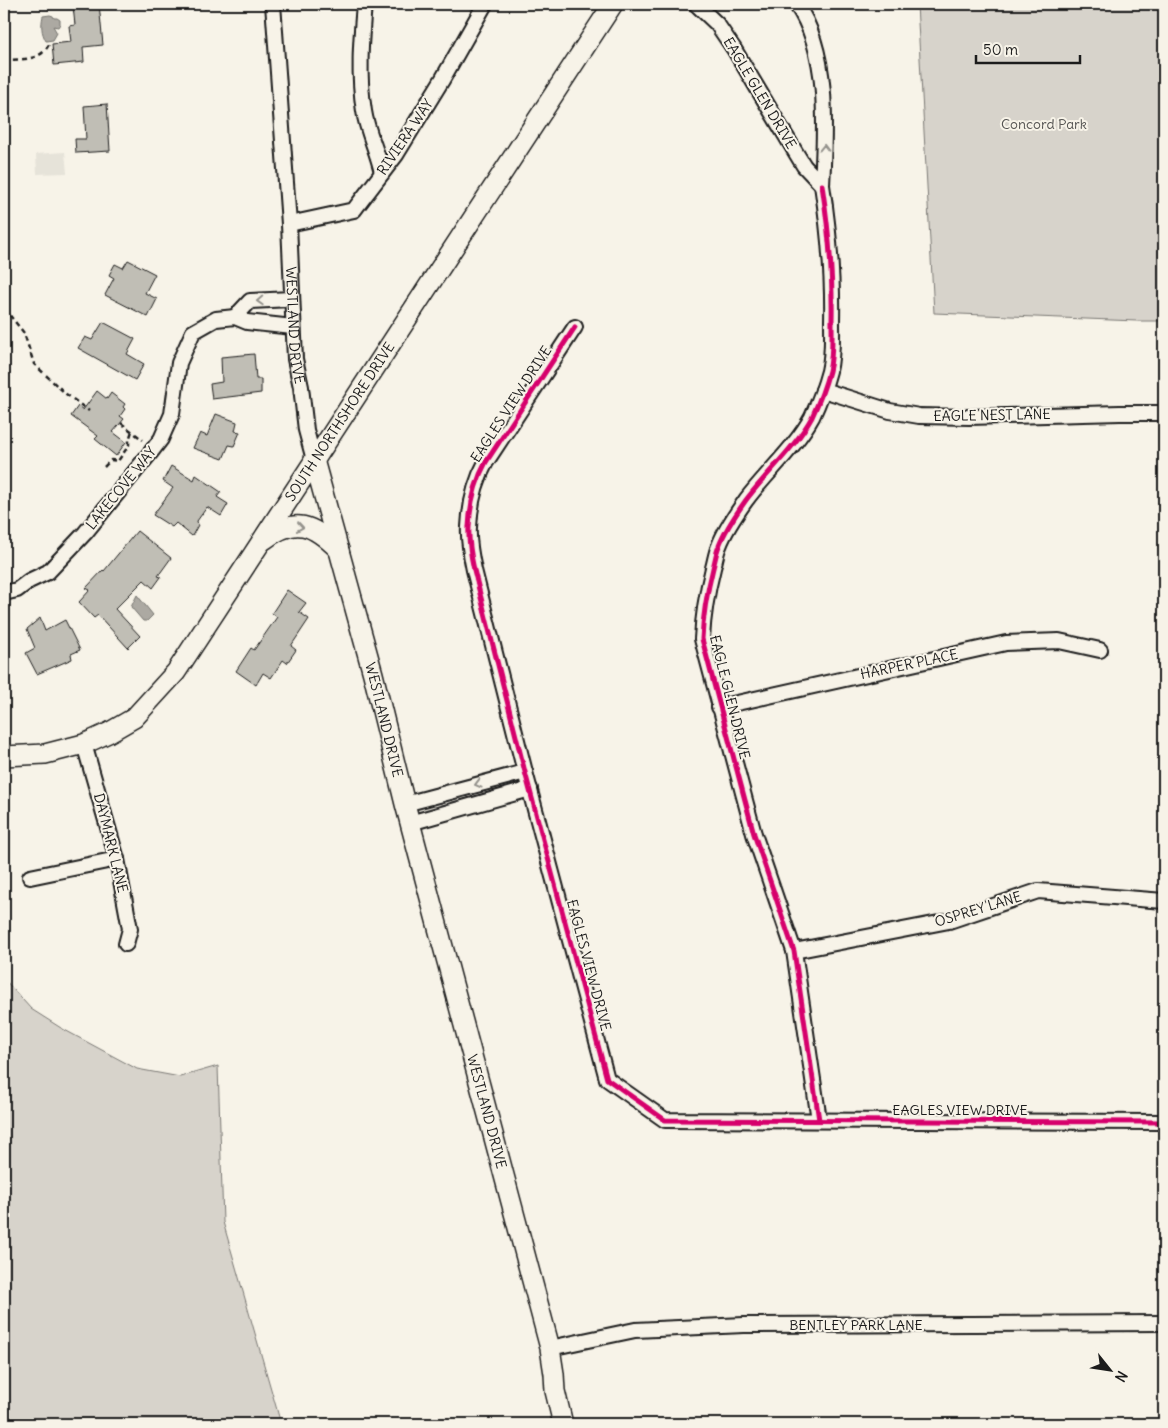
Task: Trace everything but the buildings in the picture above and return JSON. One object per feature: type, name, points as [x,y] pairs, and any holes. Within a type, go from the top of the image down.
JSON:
[{"type":"main road","name":"SOUTH NORTHSHORE DRIVE","points":[[4,756],[44,754],[84,744],[134,718],[176,672],[613,4]]},
{"type":"main road","name":"WESTLAND DRIVE","points":[[314,460],[373,674],[405,804],[550,1348],[555,1391],[563,1424]]},
{"type":"main road","points":[[259,544],[272,534],[291,525],[297,525],[320,533],[339,550]]},
{"type":"street","name":"WESTLAND DRIVE","points":[[273,4],[289,224],[295,359],[301,387],[306,430],[314,460]]},
{"type":"street","points":[[364,4],[360,57],[361,91],[364,113],[382,173]]},
{"type":"street","name":"RIVIERA WAY","points":[[289,224],[354,210],[396,155],[434,95],[485,4]]},
{"type":"street","name":"EAGLE GLEN DRIVE","points":[[696,4],[717,24],[800,160],[822,185]]},
{"type":"street","name":"EAGLE GLEN DRIVE","points":[[796,4],[806,22],[820,64],[824,119],[822,185],[831,251],[833,292],[830,369],[812,417],[778,464],[746,500],[719,546],[708,586],[702,639],[754,834],[794,951],[819,1120]]},
{"type":"street","points":[[235,317],[250,301],[291,299]]},
{"type":"street","name":"LAKECOVE WAY","points":[[4,594],[17,590],[28,580],[48,572],[86,533],[154,449],[172,414],[179,363],[193,332],[216,319],[235,317],[247,322],[293,327]]},
{"type":"street","name":"EAGLES VIEW DRIVE","points":[[575,327],[486,462],[475,486],[468,528],[474,570],[607,1079],[665,1120],[1164,1122]]},
{"type":"street","name":"EAGLE NEST LANE","points":[[823,390],[890,411],[919,416],[1164,413]]},
{"type":"street","name":"HARPER PLACE","points":[[719,707],[1006,643],[1059,641],[1100,650]]},
{"type":"street","name":"DAYMARK LANE","points":[[84,744],[117,858],[130,929],[126,944]]},
{"type":"street","points":[[405,804],[526,772]]},
{"type":"street","points":[[410,823],[530,789]]},
{"type":"street","points":[[30,877],[117,858]]},
{"type":"street","name":"OSPREY LANE","points":[[794,951],[949,921],[1038,891],[1164,901]]},
{"type":"street","name":"BENTLEY PARK LANE","points":[[550,1348],[635,1330],[744,1325],[1164,1323]]},
{"type":"path","points":[[4,60],[36,57],[46,50],[49,44]]},
{"type":"path","points":[[4,308],[24,333],[34,364],[66,394],[89,411]]},
{"type":"path","points":[[121,422],[154,449]]},
{"type":"path","points":[[104,467],[111,460],[118,461],[129,445],[132,431]]},
{"type":"shaded area","points":[[50,15],[60,20],[60,24],[58,27],[53,26],[57,33],[53,40],[46,41],[42,32],[42,19],[43,16]]},
{"type":"shaded area","points":[[65,152],[67,173],[37,174],[36,154]]},
{"type":"shaded area","points":[[137,595],[153,615],[147,621],[143,621],[131,607]]},
{"type":"green space","name":"Concord Park","points":[[917,4],[1164,4],[1164,321],[934,313]]},
{"type":"green space","points":[[4,979],[31,1009],[61,1028],[137,1069],[180,1077],[218,1066],[223,1222],[281,1424],[11,1424],[4,1415]]},
{"type":"cycle path","points":[[819,1120],[794,951],[754,834],[702,639],[707,595],[721,540],[746,500],[789,450],[805,428],[817,406],[829,371],[832,346],[832,287],[829,236],[822,185]]},
{"type":"cycle path","points":[[575,327],[486,462],[476,486],[472,502],[469,538],[474,570],[525,772],[607,1079],[665,1120],[1164,1122]]}]
